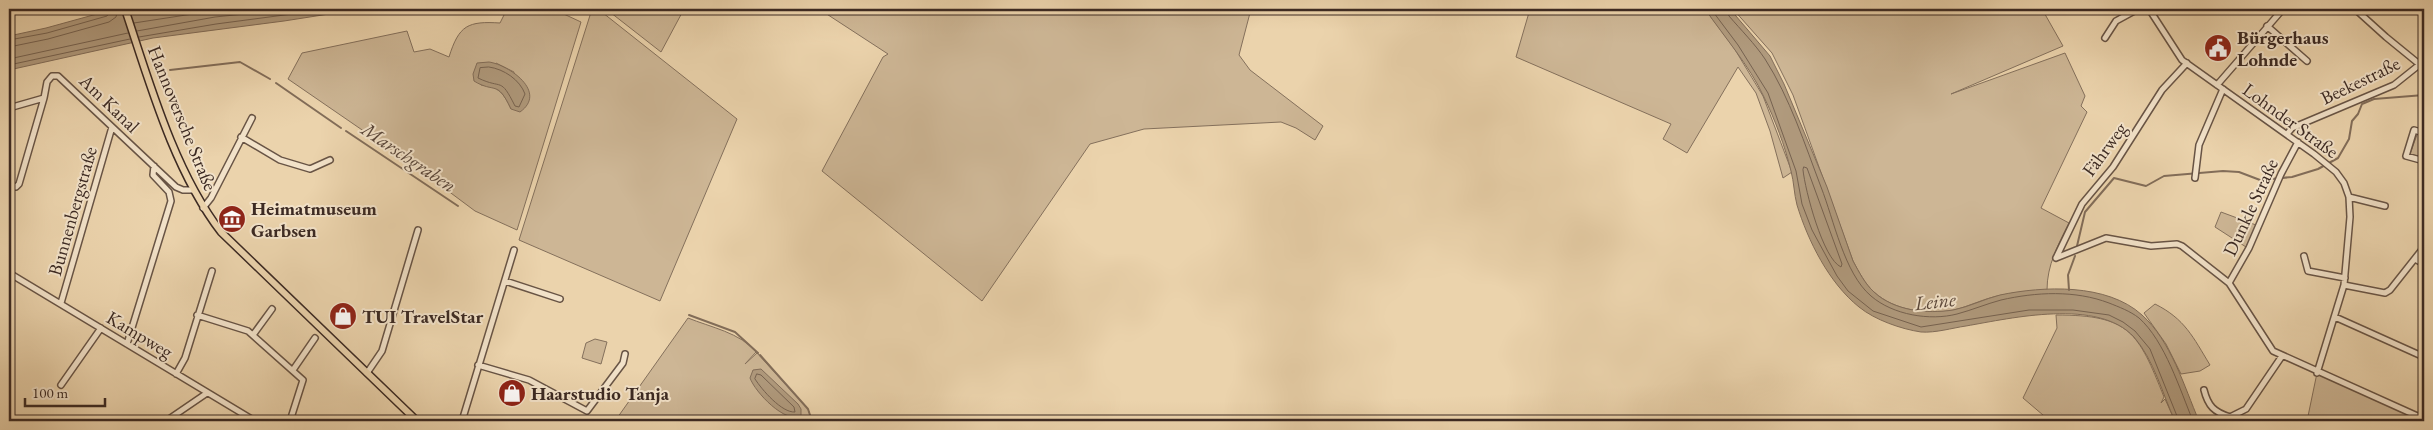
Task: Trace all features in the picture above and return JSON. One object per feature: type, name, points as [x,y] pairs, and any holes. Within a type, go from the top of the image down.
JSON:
[{"type":"main road","name":"Hannoversche Straße","points":[[125,9],[158,106],[193,190],[203,208],[221,232],[417,421]]},
{"type":"street","points":[[2105,38],[2116,21],[2138,9]]},
{"type":"street","name":"Lohnder Straße","points":[[2149,9],[2165,36],[2186,63],[2298,142],[2329,167],[2344,183],[2349,197],[2350,217],[2344,286],[2317,372]]},
{"type":"street","points":[[2217,85],[2283,9]]},
{"type":"street","points":[[2355,9],[2423,65]]},
{"type":"street","points":[[2267,26],[2307,61]]},
{"type":"street","name":"Fährweg","points":[[2186,63],[2162,90],[2120,157],[2082,204],[2056,258],[2106,238],[2151,246],[2177,244],[2229,283]]},
{"type":"street","name":"Beekestraße","points":[[2287,134],[2292,128],[2394,85],[2423,65]]},
{"type":"street","name":"Am Kanal","points":[[44,98],[48,79],[52,76],[58,76],[180,189],[193,190]]},
{"type":"street","points":[[2195,175],[2199,145],[2223,89]]},
{"type":"street","points":[[9,108],[44,98]]},
{"type":"street","points":[[9,185],[16,186],[19,184],[44,98]]},
{"type":"street","points":[[203,208],[211,198],[252,118]]},
{"type":"street","name":"Bunnenbergstraße","points":[[61,303],[112,127]]},
{"type":"street","points":[[2424,132],[2414,130],[2406,156],[2424,161]]},
{"type":"street","points":[[241,137],[280,160],[310,169],[330,160]]},
{"type":"street","name":"Dunkle Straße","points":[[2229,283],[2249,248],[2277,181],[2298,142]]},
{"type":"street","points":[[127,344],[170,201],[169,192],[152,174],[154,166]]},
{"type":"street","points":[[2349,197],[2385,206]]},
{"type":"street","points":[[367,373],[382,351],[418,230]]},
{"type":"street","points":[[2344,286],[2385,293],[2390,290],[2424,247]]},
{"type":"street","points":[[462,421],[514,250]]},
{"type":"street","points":[[2304,256],[2308,271],[2345,278]]},
{"type":"street","points":[[2415,259],[2424,264]]},
{"type":"street","points":[[176,374],[185,358],[212,270]]},
{"type":"street","name":"Kampweg","points":[[9,273],[255,421]]},
{"type":"street","points":[[505,281],[560,299]]},
{"type":"street","points":[[2229,283],[2272,351],[2424,419]]},
{"type":"street","points":[[253,334],[272,309]]},
{"type":"street","points":[[197,315],[253,334],[303,380],[290,421]]},
{"type":"street","points":[[2335,317],[2424,357]]},
{"type":"street","points":[[61,385],[101,328]]},
{"type":"street","points":[[293,370],[316,338]]},
{"type":"street","points":[[478,365],[529,380],[587,411],[623,363],[625,354]]},
{"type":"street","points":[[2204,390],[2208,403],[2214,410],[2230,417],[2239,414],[2246,409],[2282,356]]},
{"type":"street","points":[[166,421],[207,392]]},
{"type":"shaded area","points":[[553,9],[581,22],[517,230],[475,211],[416,167],[288,79],[302,53],[407,31],[414,52],[430,49],[449,57],[457,38],[466,27],[480,23],[500,23],[506,11]],"holes":[[[496,63],[514,72],[511,109],[506,99],[497,89],[481,85]]]},
{"type":"shaded area","points":[[592,9],[598,9],[737,119],[660,301],[519,240]]},
{"type":"shaded area","points":[[606,9],[684,9],[661,52]]},
{"type":"shaded area","points":[[819,9],[1251,9],[1239,55],[1250,70],[1323,126],[1315,140],[1296,128],[1281,122],[1144,129],[1090,144],[982,301],[822,171],[883,57],[888,54]]},
{"type":"shaded area","points":[[1530,9],[1705,9],[1734,48],[1763,96],[1792,172],[1783,178],[1770,131],[1756,93],[1738,67],[1687,153],[1663,139],[1671,124],[1516,57]]},
{"type":"shaded area","points":[[1733,9],[2042,9],[2063,46],[1951,94],[2065,53],[2085,96],[2081,106],[2087,112],[2041,208],[2069,223],[2051,264],[2047,290],[2007,294],[1954,310],[1933,312],[1912,310],[1892,304],[1874,292],[1865,282],[1853,261],[1793,95],[1772,53]]},
{"type":"shaded area","points":[[2418,132],[2424,134],[2424,158],[2410,154]]},
{"type":"shaded area","points":[[2221,212],[2256,225],[2246,247],[2215,227]]},
{"type":"shaded area","points":[[2155,304],[2174,316],[2181,323],[2193,337],[2210,365],[2200,371],[2181,374],[2166,344],[2144,313]]},
{"type":"shaded area","points":[[2056,315],[2100,319],[2116,324],[2128,332],[2138,342],[2147,357],[2164,397],[2161,403],[2165,399],[2175,421],[2050,421],[2023,398],[2057,328]]},
{"type":"shaded area","points":[[688,318],[725,331],[750,345],[756,352],[745,364],[757,353],[808,409],[812,421],[615,421]]},
{"type":"shaded area","points":[[595,339],[607,342],[601,364],[582,358],[586,343]]},
{"type":"shaded area","points":[[2317,373],[2424,421],[2307,421]]},
{"type":"water","points":[[115,9],[361,9],[153,38],[9,70],[9,36]]},
{"type":"water","points":[[1705,9],[1730,9],[1770,56],[1784,84],[1827,187],[1853,261],[1865,282],[1874,292],[1901,307],[1932,312],[1953,310],[2000,295],[2035,290],[2074,290],[2093,292],[2111,297],[2128,305],[2142,315],[2161,338],[2176,365],[2199,421],[2175,421],[2152,366],[2141,346],[2134,337],[2118,325],[2099,318],[2077,314],[2054,314],[1921,332],[1889,323],[1859,307],[1838,286],[1821,261],[1807,233],[1797,205],[1789,162],[1768,106],[1751,74]]},
{"type":"water","points":[[489,62],[506,68],[515,74],[528,88],[530,96],[528,104],[520,112],[511,109],[499,90],[474,81],[473,74],[477,63]]},
{"type":"water","points":[[761,369],[798,404],[801,409],[801,416],[794,417],[779,411],[758,391],[750,378],[753,370]]},
{"type":"waterway","name":"Marschgraben","points":[[170,70],[240,62],[270,79]]},
{"type":"waterway","name":"Marschgraben","points":[[276,83],[341,128]]},
{"type":"waterway","points":[[2077,246],[2085,212],[2114,178],[2146,186],[2164,176],[2223,171],[2239,172],[2260,180],[2292,177],[2318,169],[2338,158],[2349,139],[2352,121],[2358,114],[2362,104],[2374,99],[2424,95]]},
{"type":"waterway","name":"Marschgraben","points":[[346,131],[458,206]]},
{"type":"waterway","points":[[2069,290],[2068,275],[2075,256]]},
{"type":"waterway","name":"Marschgraben","points":[[689,315],[735,332],[758,353]]},
{"type":"waterway","name":"Marschgraben","points":[[760,355],[808,409],[812,421]]},
{"type":"place","name":"Bürgerhaus Lohnde","points":[[2218,48]]},
{"type":"place","name":"Heimatmuseum Garbsen","points":[[232,219]]},
{"type":"place","name":"TUI TravelStar","points":[[343,316]]},
{"type":"place","name":"Haarstudio Tanja","points":[[512,393]]},
{"type":"water label","name":"Leine","points":[[1935,301]]}]
